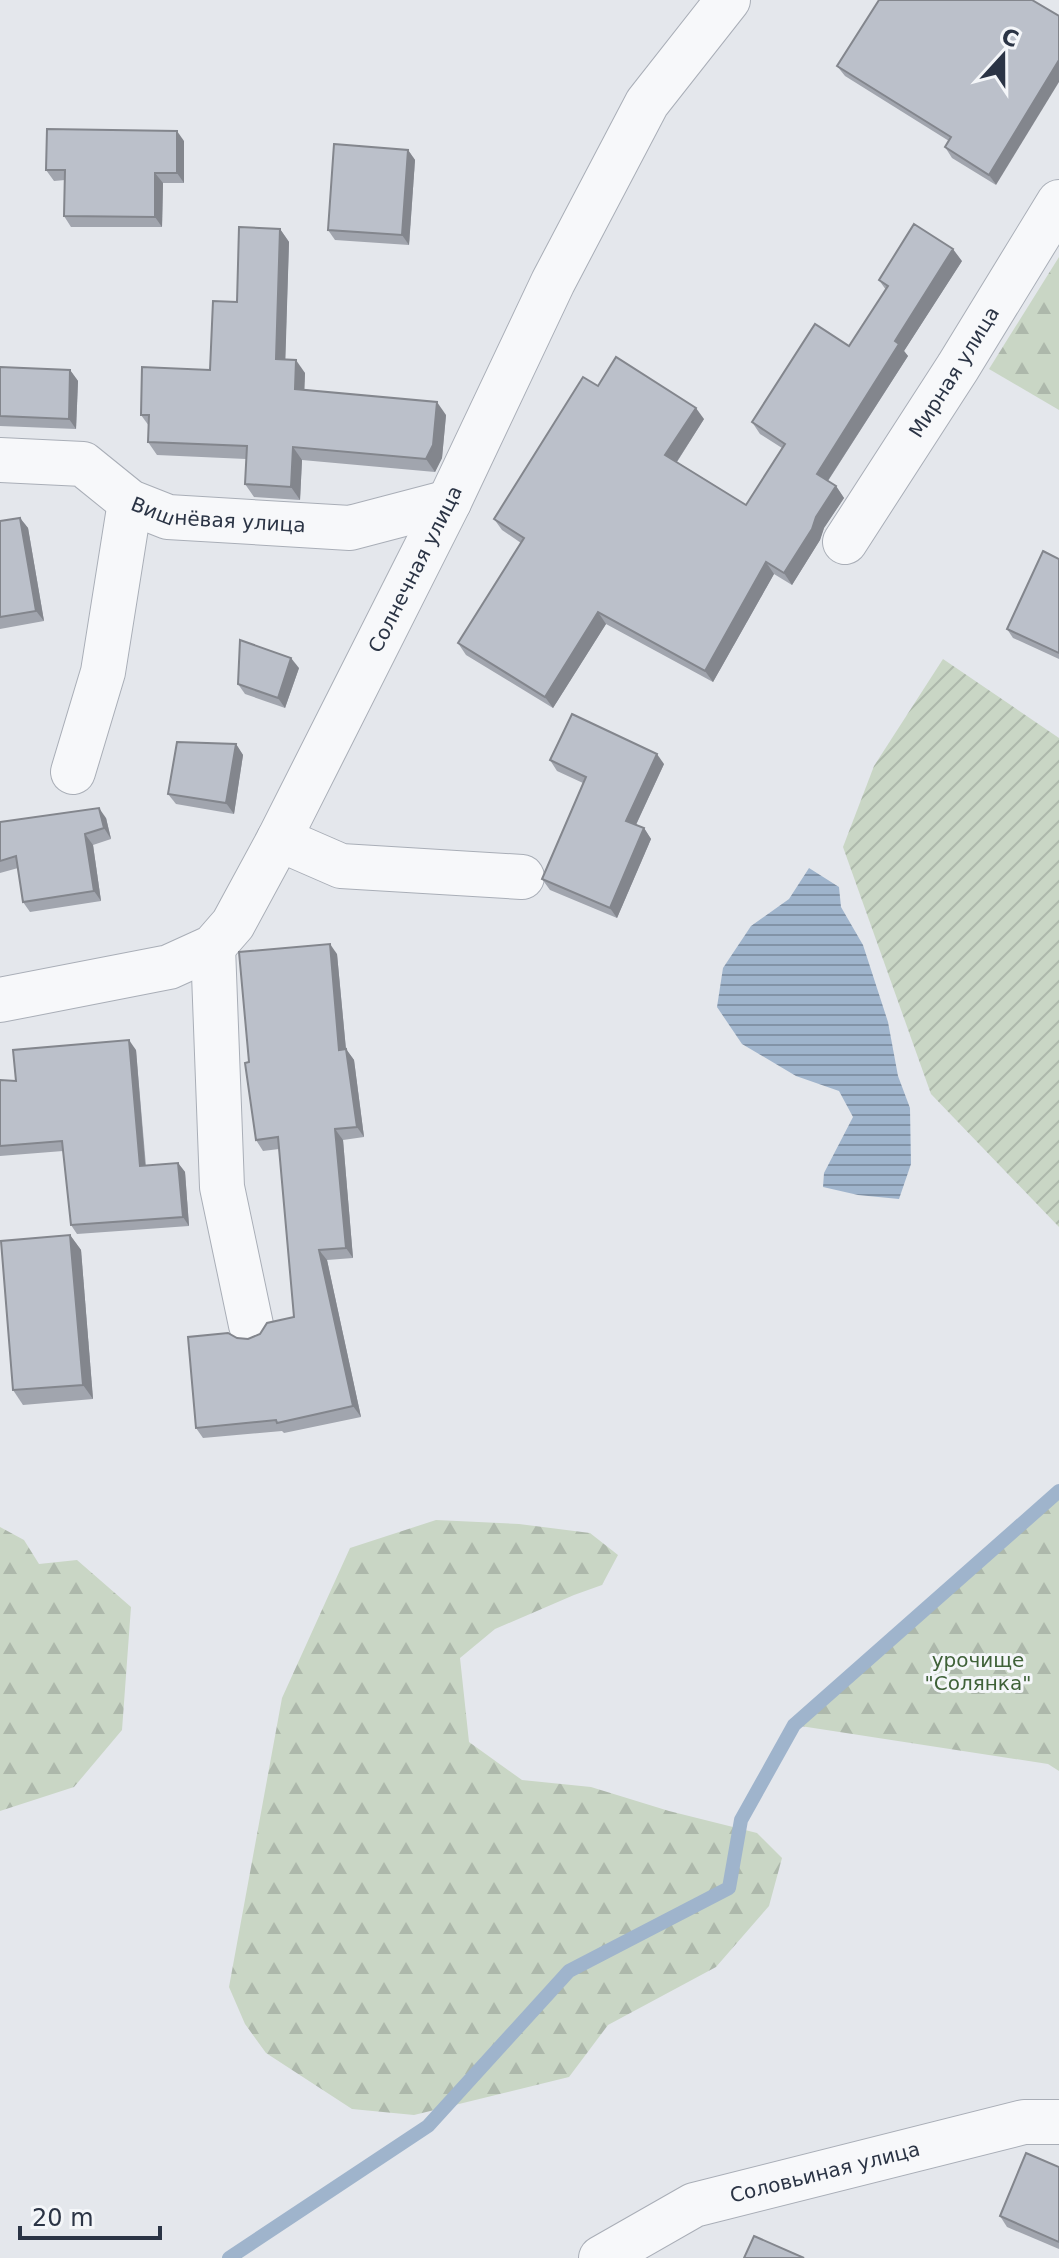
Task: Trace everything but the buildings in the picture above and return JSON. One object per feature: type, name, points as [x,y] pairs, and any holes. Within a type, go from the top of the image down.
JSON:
[{"type":"street","name":"Солнечная улица","points":[[0,1000],[169,967],[213,947],[233,924],[449,502],[553,282],[647,103],[728,0]]},
{"type":"street","name":"Мирная улица","points":[[845,542],[958,367],[1059,202]]},
{"type":"street","name":"Вишнёвая улица","points":[[0,460],[83,464],[130,502],[168,517],[350,528],[449,502]]},
{"type":"street","points":[[73,772],[103,672],[130,502]]},
{"type":"street","points":[[279,839],[341,866],[522,877]]},
{"type":"street","points":[[213,947],[222,1187],[251,1325]]},
{"type":"street","name":"Соловьиная улица","points":[[601,2258],[694,2205],[1024,2122],[1059,2122]]},
{"type":"green space","points":[[1059,257],[1059,410],[989,369]]},
{"type":"green space","points":[[943,659],[1059,738],[1059,1227],[931,1094],[843,847],[874,766]]},
{"type":"green space","name":"урочище \"Солянка\"","points":[[1059,1491],[1059,1771],[1048,1764],[794,1725]]},
{"type":"green space","points":[[436,1520],[519,1524],[590,1533],[618,1555],[602,1585],[495,1629],[460,1658],[469,1742],[522,1780],[591,1787],[757,1833],[782,1858],[769,1906],[716,1967],[608,2025],[569,2077],[414,2115],[352,2109],[266,2053],[245,2024],[229,1987],[282,1698],[350,1548]]},
{"type":"green space","points":[[0,1527],[24,1540],[39,1564],[77,1560],[131,1607],[122,1730],[74,1787],[0,1811]]},
{"type":"water","points":[[809,868],[839,887],[841,907],[863,945],[888,1022],[898,1076],[910,1108],[911,1164],[899,1199],[858,1195],[823,1187],[824,1173],[853,1117],[839,1091],[796,1076],[742,1044],[717,1007],[723,968],[751,926],[789,899]]},
{"type":"waterway","points":[[229,2258],[428,2126],[569,1971],[729,1888],[741,1820],[794,1725],[1059,1491]]}]
